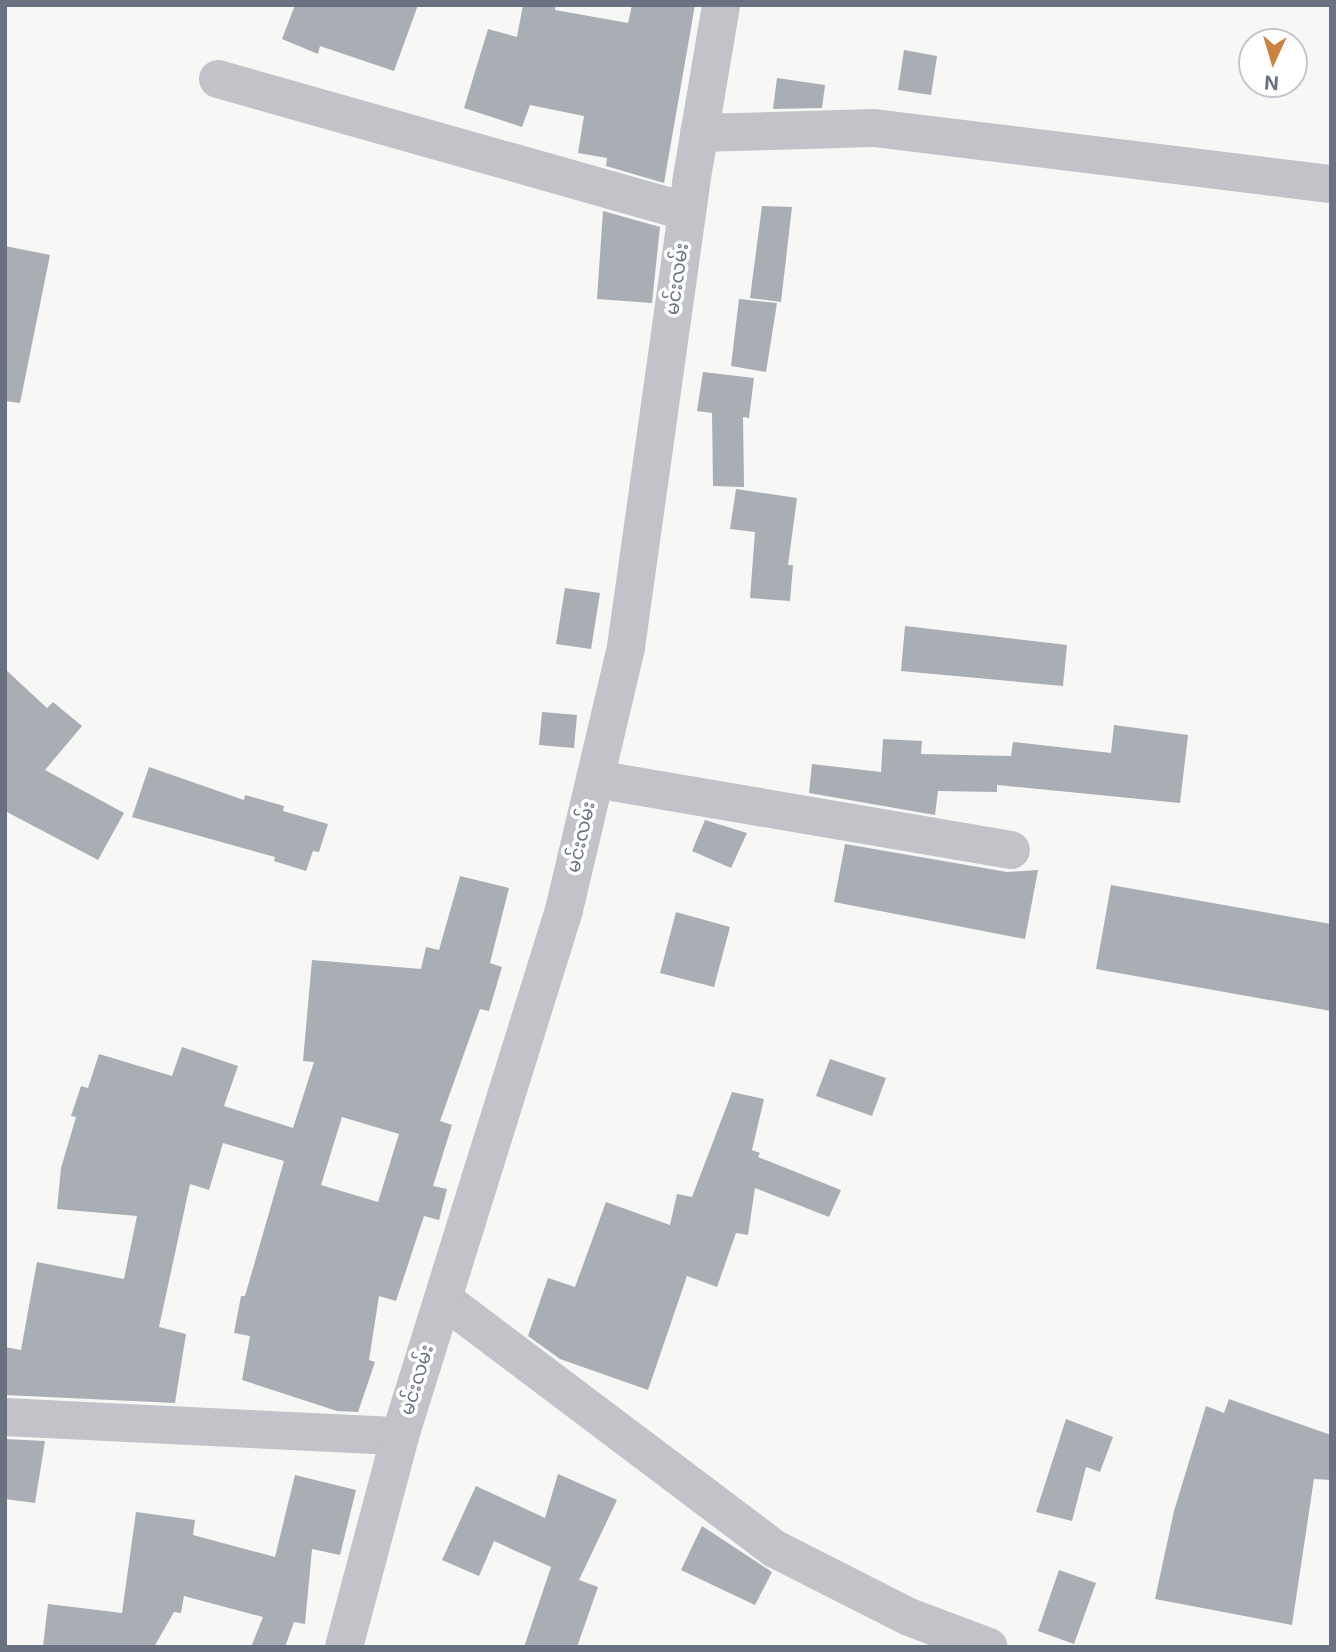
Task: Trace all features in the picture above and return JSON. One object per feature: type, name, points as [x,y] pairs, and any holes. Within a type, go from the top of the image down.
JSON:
[{"type":"street","name":"မင်းလမ်း","points":[[344,1647],[400,1436],[564,910],[626,647],[687,212],[721,5]]},
{"type":"street","points":[[218,79],[687,212]]},
{"type":"street","points":[[699,133],[874,128],[1331,184]]},
{"type":"street","points":[[595,779],[1011,850]]},
{"type":"street","points":[[443,1299],[775,1549],[909,1617],[989,1647]]},
{"type":"street","points":[[5,1417],[400,1436]]},
{"type":"building","points":[[295,5],[418,5],[394,71],[320,46],[318,54],[282,39]]},
{"type":"building","points":[[523,5],[556,5],[555,10],[628,23],[632,5],[695,5],[664,183],[606,166],[607,158],[578,153],[584,116],[530,105],[522,127],[464,108],[488,29],[517,37]]},
{"type":"building","points":[[904,50],[937,56],[931,95],[898,90]]},
{"type":"building","points":[[777,78],[825,85],[822,108],[773,109]]},
{"type":"building","points":[[762,206],[792,207],[781,302],[750,298]]},
{"type":"building","points":[[603,211],[660,227],[652,303],[597,299]]},
{"type":"building","points":[[5,246],[50,255],[20,403],[5,401]]},
{"type":"building","points":[[739,299],[777,303],[766,372],[731,366]]},
{"type":"building","points":[[703,372],[754,378],[749,418],[743,417],[744,487],[713,486],[712,413],[697,411]]},
{"type":"building","points":[[736,489],[797,498],[788,565],[793,565],[790,601],[750,598],[755,532],[730,529]]},
{"type":"building","points":[[565,588],[600,593],[591,649],[556,644]]},
{"type":"building","points":[[905,626],[1067,645],[1063,686],[901,671]]},
{"type":"building","points":[[5,669],[47,708],[53,702],[82,726],[45,770],[124,813],[98,860],[5,811]]},
{"type":"building","points":[[542,712],[577,715],[574,748],[539,745]]},
{"type":"building","points":[[1114,725],[1188,735],[1180,803],[997,785],[997,792],[938,791],[935,815],[809,793],[812,764],[881,772],[883,739],[922,741],[921,754],[1011,756],[1013,742],[1111,753]]},
{"type":"building","points":[[149,767],[244,800],[245,795],[284,806],[283,811],[328,824],[319,852],[313,851],[306,871],[274,861],[275,857],[132,817]]},
{"type":"building","points":[[705,820],[747,833],[731,868],[692,851]]},
{"type":"building","points":[[845,844],[1007,872],[1038,870],[1025,939],[834,902]]},
{"type":"building","points":[[460,876],[509,888],[490,963],[502,967],[489,1011],[480,1009],[440,1121],[452,1125],[433,1186],[447,1189],[439,1220],[424,1216],[396,1301],[379,1296],[369,1360],[375,1362],[358,1412],[337,1411],[242,1380],[250,1336],[234,1333],[241,1296],[245,1296],[284,1161],[223,1143],[209,1190],[190,1184],[159,1327],[186,1334],[175,1403],[5,1395],[5,1347],[21,1350],[37,1262],[124,1279],[137,1216],[57,1209],[61,1168],[76,1117],[71,1116],[81,1086],[88,1088],[99,1054],[172,1076],[182,1047],[238,1066],[224,1106],[293,1128],[314,1062],[303,1061],[312,960],[421,969],[426,947],[439,950]],"holes":[[[342,1117],[399,1134],[378,1202],[321,1185]]]},
{"type":"building","points":[[1111,885],[1331,924],[1331,1011],[1096,969]]},
{"type":"building","points":[[676,912],[730,927],[714,987],[660,973]]},
{"type":"building","points":[[830,1059],[886,1078],[872,1116],[816,1096]]},
{"type":"building","points":[[732,1092],[764,1099],[752,1150],[760,1153],[758,1157],[841,1190],[829,1217],[755,1188],[748,1235],[736,1233],[717,1287],[687,1276],[648,1390],[560,1359],[528,1336],[548,1278],[575,1287],[606,1202],[670,1225],[677,1194],[692,1197]]},
{"type":"building","points":[[1229,1399],[1331,1435],[1331,1480],[1314,1479],[1292,1625],[1155,1599],[1174,1511],[1206,1406],[1224,1413]]},
{"type":"building","points":[[1066,1419],[1113,1437],[1100,1472],[1086,1467],[1072,1521],[1036,1512]]},
{"type":"building","points":[[5,1439],[45,1441],[35,1503],[5,1499]]},
{"type":"building","points":[[558,1474],[617,1500],[579,1580],[598,1587],[577,1647],[524,1647],[551,1567],[494,1541],[479,1576],[442,1560],[476,1486],[545,1518]]},
{"type":"building","points":[[295,1475],[356,1490],[340,1555],[312,1549],[305,1624],[294,1622],[285,1647],[251,1647],[263,1617],[184,1596],[181,1613],[174,1612],[154,1647],[43,1647],[48,1604],[122,1613],[136,1512],[195,1520],[193,1535],[275,1557]]},
{"type":"building","points":[[702,1526],[772,1572],[755,1605],[681,1570]]},
{"type":"building","points":[[1059,1570],[1096,1583],[1074,1644],[1038,1631]]}]
